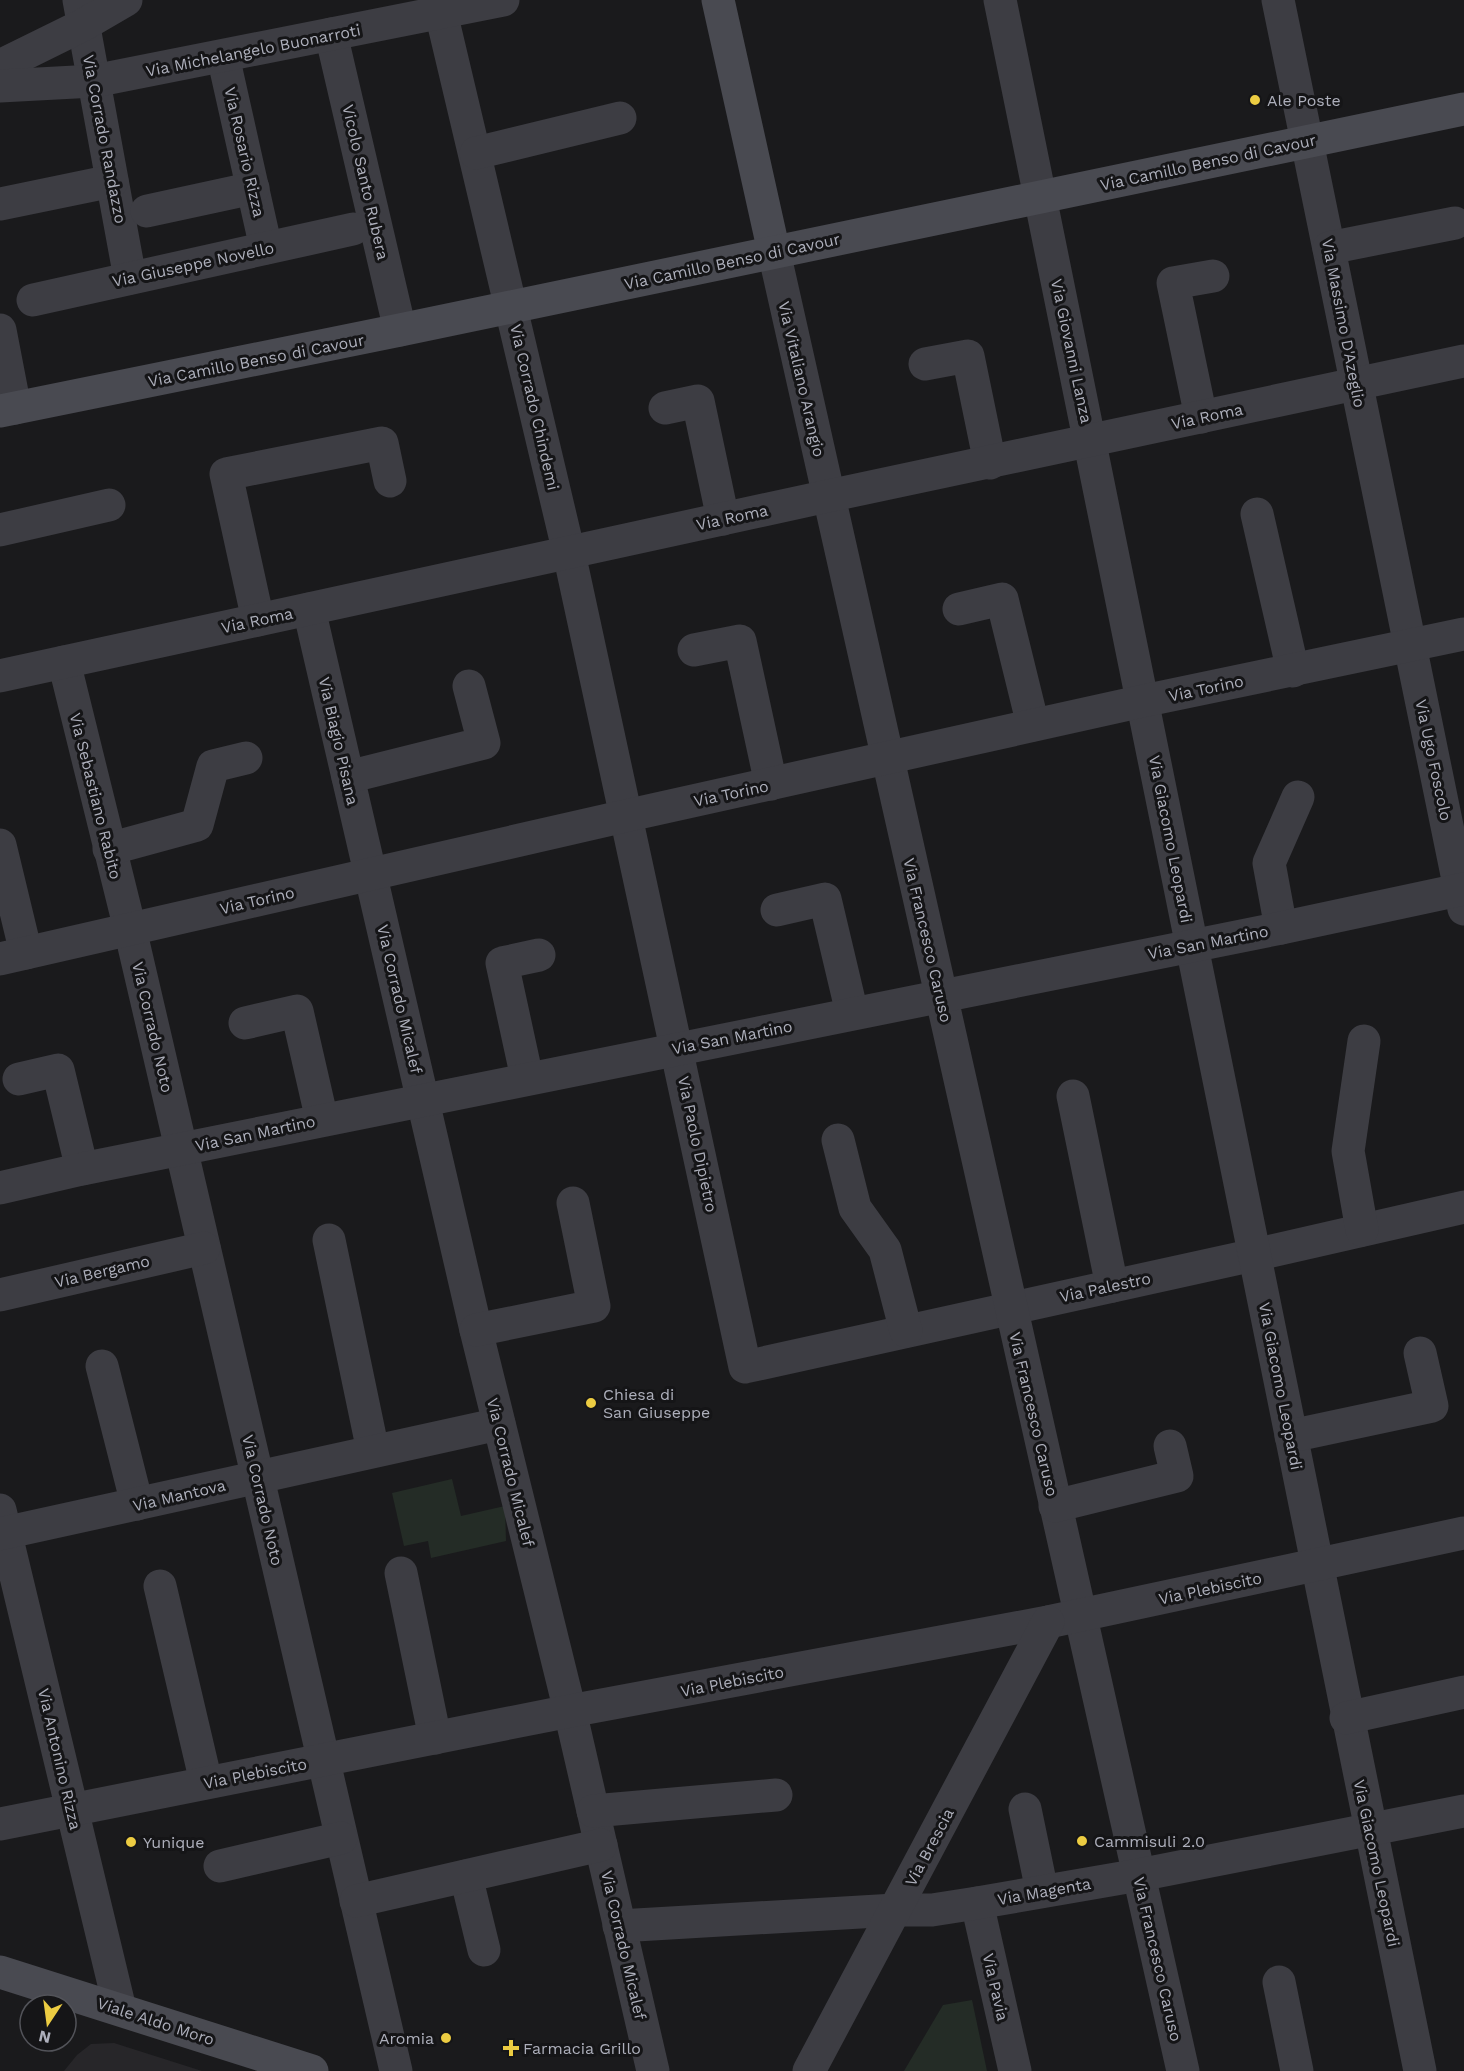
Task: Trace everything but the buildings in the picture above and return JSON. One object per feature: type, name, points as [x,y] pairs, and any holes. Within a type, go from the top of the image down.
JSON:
[{"type":"street","points":[[0,66],[81,13],[126,0]]},
{"type":"street","name":"Via Michelangelo Buonarroti","points":[[0,86],[94,81],[332,34],[440,6],[503,0]]},
{"type":"street","name":"Via Vitaliano Arangio","points":[[718,0],[887,758]]},
{"type":"street","name":"Via Giovanni Lanza","points":[[1000,0],[1143,701]]},
{"type":"street","name":"Via Massimo D'Azeglio","points":[[1278,0],[1410,645]]},
{"type":"street","name":"Via Corrado Chindemi","points":[[440,6],[512,307],[625,816]]},
{"type":"street","name":"Via Corrado Randazzo","points":[[81,13],[130,278]]},
{"type":"street","name":"Vicolo Santo Rubera","points":[[332,34],[400,330]]},
{"type":"street","name":"Via Rosario Rizza","points":[[223,56],[266,248]]},
{"type":"street","name":"Via Camillo Benso di Cavour","points":[[8,410],[1464,109]]},
{"type":"street","points":[[476,153],[620,118]]},
{"type":"street","points":[[0,204],[112,181]]},
{"type":"street","points":[[147,211],[253,188]]},
{"type":"street","points":[[1329,248],[1455,223]]},
{"type":"street","name":"Via Giuseppe Novello","points":[[33,300],[353,229]]},
{"type":"street","points":[[1201,417],[1173,284],[1213,276]]},
{"type":"street","points":[[0,330],[8,410]]},
{"type":"street","points":[[925,364],[968,356],[990,463]]},
{"type":"street","name":"Via Roma","points":[[0,676],[828,496],[1464,361]]},
{"type":"street","points":[[665,408],[698,401],[723,519]]},
{"type":"street","points":[[258,620],[226,474],[382,443],[390,481]]},
{"type":"street","points":[[0,530],[109,506]]},
{"type":"street","points":[[1257,514],[1293,670]]},
{"type":"street","points":[[959,609],[1002,599],[1033,725]]},
{"type":"street","name":"Via Biagio Pisana","points":[[309,609],[370,874]]},
{"type":"street","name":"Via Torino","points":[[13,956],[1033,725],[1464,634]]},
{"type":"street","points":[[694,651],[740,641],[771,784]]},
{"type":"street","name":"Via Ugo Foscolo","points":[[1410,645],[1463,896]]},
{"type":"street","name":"Via Sebastiano Rabito","points":[[64,662],[130,929]]},
{"type":"street","points":[[348,777],[484,743],[469,686]]},
{"type":"street","name":"Via Giacomo Leopardi","points":[[1143,701],[1346,1718],[1420,2071]]},
{"type":"street","points":[[109,849],[197,825],[213,766],[246,758]]},
{"type":"street","name":"Via Francesco Caruso","points":[[887,758],[1183,2071]]},
{"type":"street","points":[[1281,928],[1269,863],[1298,797]]},
{"type":"street","name":"Via Paolo Dipietro","points":[[625,816],[678,1048],[746,1367]]},
{"type":"street","points":[[0,844],[13,956]]},
{"type":"street","name":"Via Corrado Micalef","points":[[370,874],[476,1330],[570,1711],[653,2071]]},
{"type":"street","name":"Via San Martino","points":[[0,1188],[82,1168],[940,995],[1281,928],[1463,896]]},
{"type":"street","points":[[777,910],[825,899],[852,1013]]},
{"type":"street","name":"Via Corrado Noto","points":[[130,929],[396,2071]]},
{"type":"street","points":[[527,1078],[502,963],[539,955]]},
{"type":"street","points":[[245,1023],[297,1011],[322,1120]]},
{"type":"street","points":[[1362,1230],[1348,1151],[1364,1041]]},
{"type":"street","points":[[19,1079],[58,1070],[82,1168]]},
{"type":"street","points":[[1073,1096],[1112,1286]]},
{"type":"street","points":[[838,1140],[855,1208],[885,1250],[906,1331]]},
{"type":"street","points":[[476,1330],[594,1306],[573,1203]]},
{"type":"street","name":"Via Palestro","points":[[746,1367],[1464,1207]]},
{"type":"street","points":[[329,1239],[373,1451]]},
{"type":"street","name":"Via Bergamo","points":[[0,1295],[204,1248]]},
{"type":"street","points":[[1291,1436],[1432,1406],[1420,1353]]},
{"type":"street","points":[[102,1365],[137,1504]]},
{"type":"street","name":"Via Mantova","points":[[2,1525],[137,1504],[499,1424]]},
{"type":"street","points":[[1055,1506],[1177,1476],[1170,1446]]},
{"type":"street","name":"Via Antonino Rizza","points":[[2,1525],[120,2009]]},
{"type":"street","name":"Via Plebiscito","points":[[0,1824],[570,1711],[1048,1622],[1464,1533]]},
{"type":"street","points":[[401,1572],[435,1738]]},
{"type":"street","points":[[160,1586],[206,1782]]},
{"type":"street","name":"Via Brescia","points":[[809,2071],[1048,1622]]},
{"type":"street","points":[[1346,1718],[1464,1692]]},
{"type":"street","points":[[593,1811],[776,1795]]},
{"type":"street","points":[[1025,1809],[1042,1891]]},
{"type":"street","name":"Via Magenta","points":[[619,1926],[895,1910],[932,1910],[1139,1875],[1464,1811]]},
{"type":"street","points":[[220,1866],[341,1838]]},
{"type":"street","points":[[356,1901],[601,1845]]},
{"type":"street","points":[[466,1876],[484,1950]]},
{"type":"street","name":"Via Pavia","points":[[977,1903],[1015,2071]]},
{"type":"street","name":"Viale Aldo Moro","points":[[0,1972],[312,2071]]},
{"type":"street","points":[[1279,1982],[1297,2071]]},
{"type":"shaded area","points":[[452,1479],[461,1516],[505,1506],[506,1541],[431,1558],[428,1541],[404,1546],[392,1493]]},
{"type":"shaded area","points":[[972,2000],[987,2071],[904,2071],[943,2005]]},
{"type":"shaded area","points":[[114,2043],[202,2071],[64,2071],[77,2055],[91,2044]]},
{"type":"place","name":"Ale Poste","points":[[1255,100]]},
{"type":"place","name":"Chiesa di San Giuseppe","points":[[591,1403]]},
{"type":"place","name":"Cammisuli 2.0","points":[[1082,1841]]},
{"type":"place","name":"Yunique","points":[[131,1842]]},
{"type":"place","name":"Aromia","points":[[446,2038]]},
{"type":"place","name":"Farmacia Grillo","points":[[511,2048]]}]
